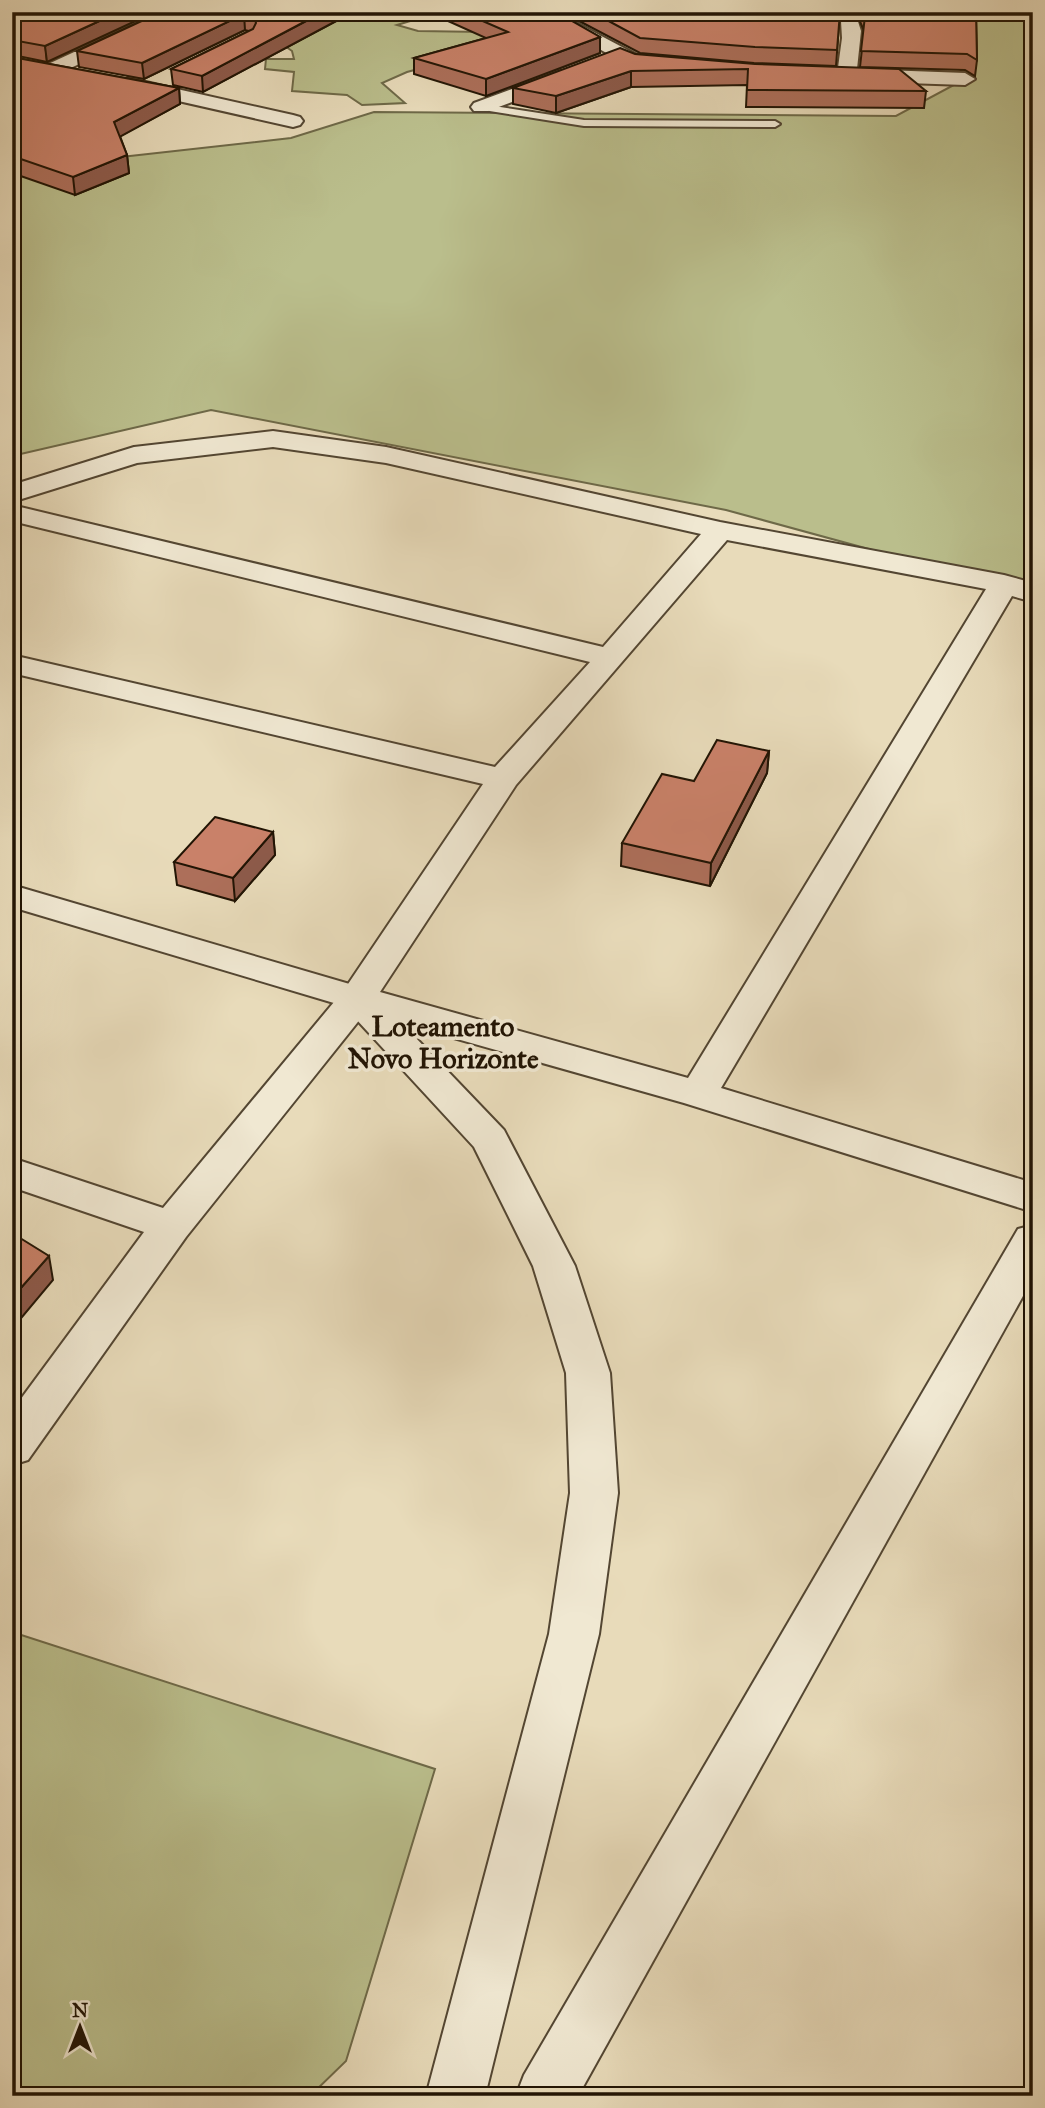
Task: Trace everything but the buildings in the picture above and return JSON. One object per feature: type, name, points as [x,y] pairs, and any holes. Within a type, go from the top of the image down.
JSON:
[{"type":"street","points":[[80,75],[46,69],[176,12]]},
{"type":"street","points":[[542,12],[635,61],[688,66]]},
{"type":"street","points":[[702,12],[725,20],[768,21],[845,13],[854,34],[841,75],[965,79]]},
{"type":"street","points":[[481,107],[621,54]]},
{"type":"street","points":[[147,88],[172,75]]},
{"type":"street","points":[[107,80],[293,121]]},
{"type":"street","points":[[12,494],[134,455],[273,439],[386,455],[720,530],[1018,589],[698,1094]]},
{"type":"street","points":[[12,513],[610,658]]},
{"type":"street","points":[[12,1447],[171,1226],[357,998],[503,779],[720,530]]},
{"type":"street","points":[[12,664],[503,779]]},
{"type":"street","points":[[12,896],[357,998],[698,1094],[1033,1198]]},
{"type":"street","points":[[357,998],[491,1140],[554,1266],[588,1373],[594,1493],[574,1634],[455,2096]]},
{"type":"street","points":[[12,1172],[171,1226]]},
{"type":"street","points":[[545,2096],[1033,1240]]},
{"type":"lane","points":[[481,107],[584,123],[775,124]]},
{"type":"green space","points":[[238,12],[440,12],[397,25],[418,31],[484,32],[500,47],[407,72],[382,83],[405,103],[362,105],[347,95],[292,91],[294,72],[265,69],[266,59],[294,59],[292,51]]},
{"type":"green space","points":[[937,12],[1033,12],[1033,594],[726,510],[211,410],[12,456],[12,162],[103,159],[291,138],[374,112],[896,116],[965,79],[934,16]]},
{"type":"green space","points":[[12,1632],[435,1769],[346,2061],[310,2096],[12,2096]]},
{"type":"district","name":"Loteamento Novo Horizonte","points":[[443,1042]]}]
